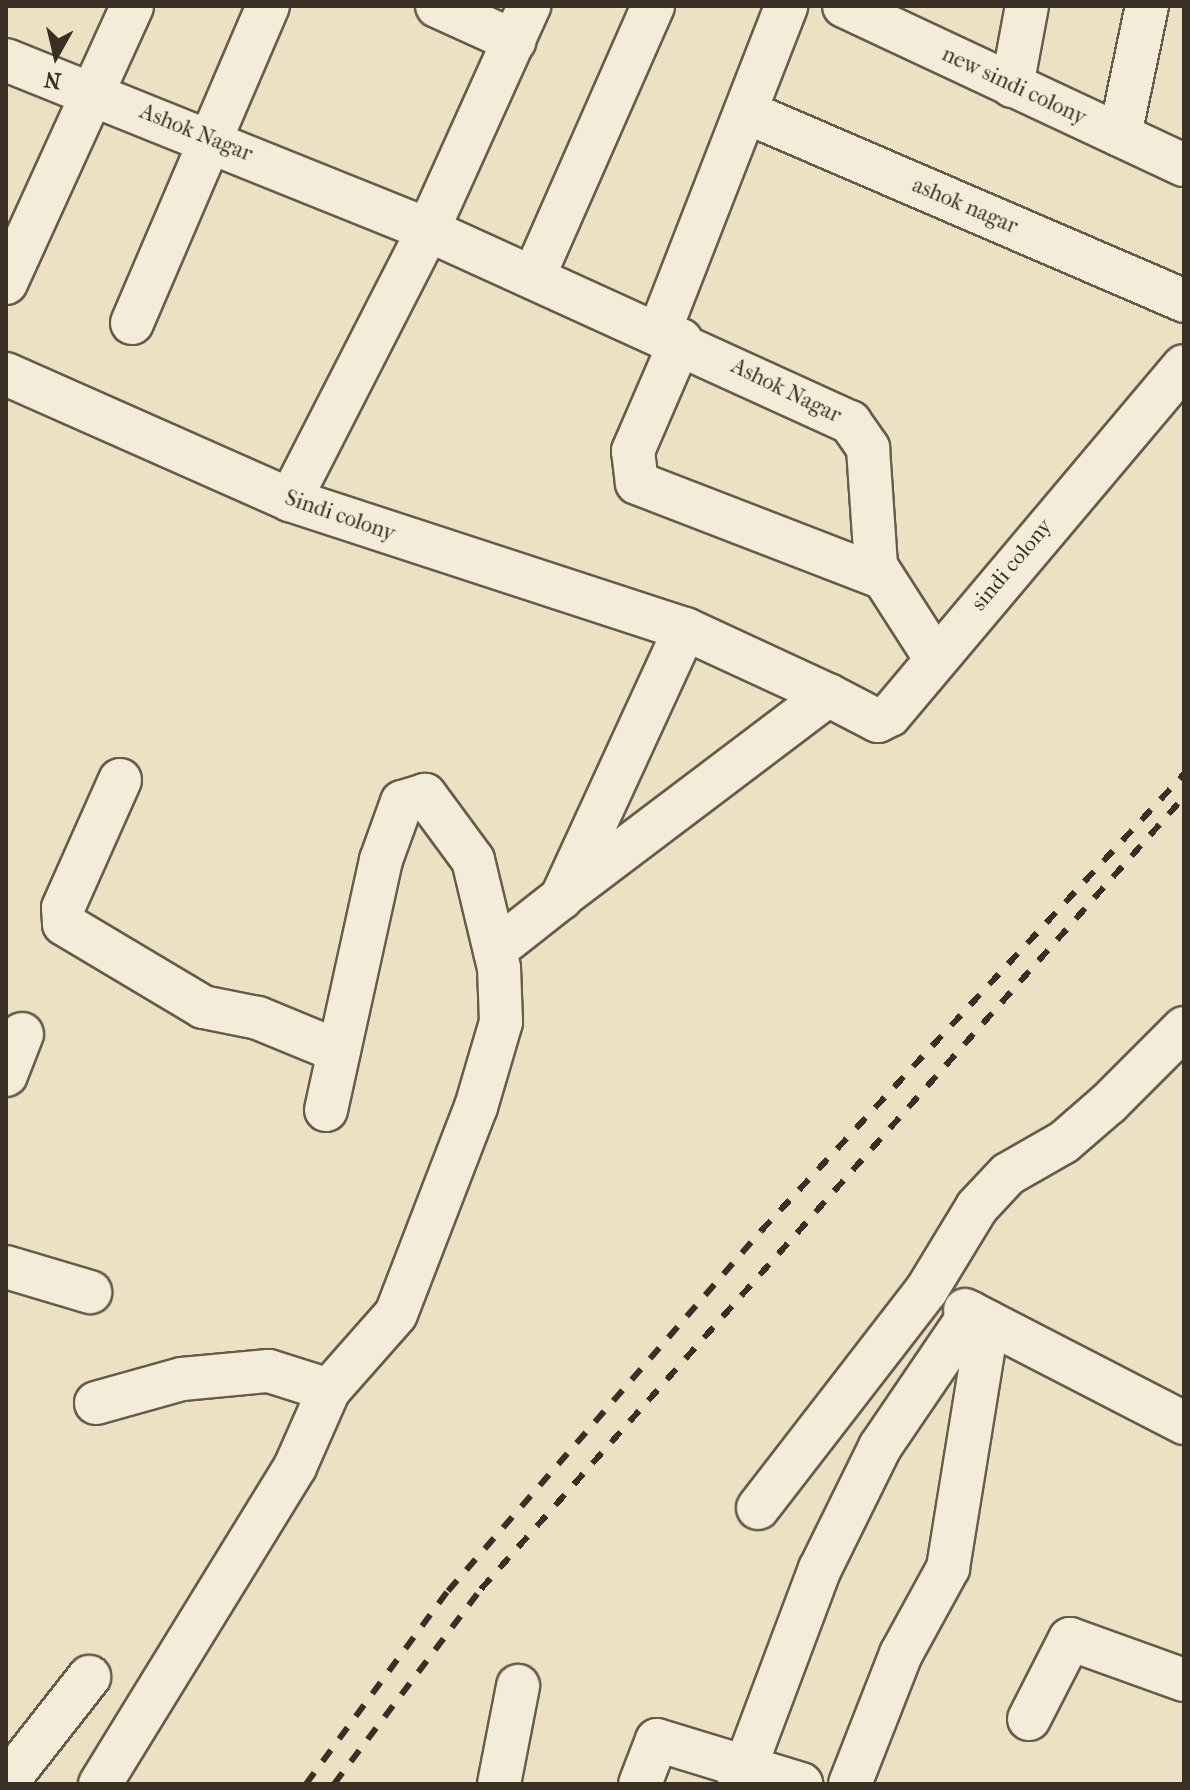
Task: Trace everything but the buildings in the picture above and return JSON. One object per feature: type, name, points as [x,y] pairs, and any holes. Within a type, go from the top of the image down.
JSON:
[{"type":"street","points":[[6,283],[132,6]]},
{"type":"street","points":[[132,323],[268,6]]},
{"type":"street","points":[[290,500],[428,230],[521,23],[437,6]]},
{"type":"street","points":[[534,276],[653,6]]},
{"type":"street","points":[[786,6],[746,112],[633,451],[637,483],[881,577]]},
{"type":"street","name":"new sindi colony","points":[[844,6],[1184,165]]},
{"type":"street","points":[[1012,86],[1027,6]]},
{"type":"street","points":[[1120,135],[1147,6]]},
{"type":"street","name":"Ashok Nagar","points":[[6,60],[210,137],[670,335],[862,432],[881,577],[935,658]]},
{"type":"street","name":"ashok nagar","points":[[746,112],[1184,301]]},
{"type":"street","name":"sindi colony","points":[[828,695],[885,719],[1184,366]]},
{"type":"street","name":"Sindi colony","points":[[6,374],[290,500],[685,629],[828,695]]},
{"type":"street","points":[[100,1784],[295,1467],[329,1390],[396,1314],[456,1166],[532,922],[685,629]]},
{"type":"street","points":[[532,922],[828,695]]},
{"type":"street","points":[[120,780],[63,908],[64,924],[203,1007],[258,1018],[338,1051]]},
{"type":"street","points":[[326,1110],[381,860],[410,795],[435,802],[532,922]]},
{"type":"street","points":[[758,1508],[934,1277],[1008,1174],[1064,1142],[1184,1028]]},
{"type":"street","points":[[6,1075],[22,1034]]},
{"type":"street","points":[[6,1267],[90,1292]]},
{"type":"street","points":[[934,1277],[979,1318],[1184,1423]]},
{"type":"street","points":[[742,1773],[820,1569],[880,1447],[979,1318]]},
{"type":"street","points":[[850,1784],[901,1654],[948,1568],[979,1318]]},
{"type":"street","points":[[96,1403],[182,1379],[269,1371],[329,1390]]},
{"type":"street","points":[[1029,1719],[1070,1639],[1184,1680]]},
{"type":"street","points":[[6,1783],[89,1677]]},
{"type":"street","points":[[502,1783],[518,1686]]},
{"type":"street","points":[[640,1784],[656,1740],[742,1773],[801,1784]]},
{"type":"railway","points":[[306,1784],[448,1591],[761,1231],[1184,774]]},
{"type":"railway","points":[[334,1784],[481,1589],[1184,797]]}]
